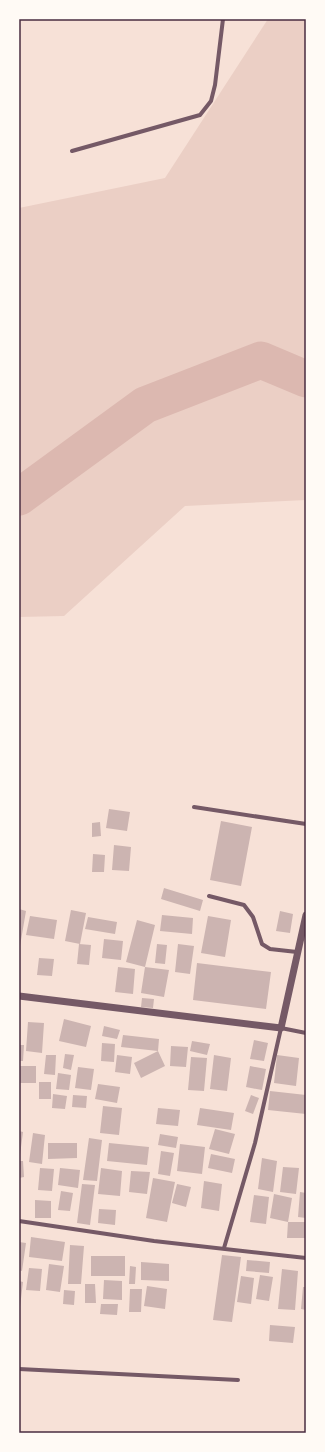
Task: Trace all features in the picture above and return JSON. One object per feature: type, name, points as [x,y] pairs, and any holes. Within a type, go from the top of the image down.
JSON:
[{"type":"street","points":[[72,151],[200,115],[211,101],[215,85],[223,19]]},
{"type":"street","points":[[194,807],[306,824]]},
{"type":"street","points":[[209,896],[244,905],[253,917],[262,944],[270,949],[297,952]]},
{"type":"street","points":[[224,1248],[255,1143],[306,915]]},
{"type":"street","points":[[19,996],[281,1028],[306,1033]]},
{"type":"street","points":[[19,1221],[154,1241],[306,1258]]},
{"type":"street","points":[[19,1369],[238,1380]]},
{"type":"shaded area","points":[[268,19],[306,19],[306,500],[185,506],[64,616],[19,617],[19,208],[165,178]]},
{"type":"building","points":[[109,809],[130,812],[127,831],[106,828]]},
{"type":"building","points":[[221,821],[252,827],[241,886],[210,880]]},
{"type":"building","points":[[100,822],[101,836],[92,837],[92,823]]},
{"type":"building","points":[[114,845],[131,847],[129,871],[112,870]]},
{"type":"building","points":[[93,854],[105,855],[104,872],[92,872]]},
{"type":"building","points":[[164,888],[203,900],[200,911],[161,899]]},
{"type":"building","points":[[19,909],[26,911],[20,946],[19,946]]},
{"type":"building","points":[[71,910],[86,913],[80,944],[65,941]]},
{"type":"building","points":[[280,911],[293,914],[290,933],[276,931]]},
{"type":"building","points":[[162,915],[193,918],[192,934],[160,931]]},
{"type":"building","points":[[30,916],[57,920],[54,939],[26,935]]},
{"type":"building","points":[[208,916],[231,920],[225,957],[201,953]]},
{"type":"building","points":[[88,917],[117,922],[115,934],[85,929]]},
{"type":"building","points":[[137,920],[155,925],[145,967],[126,962]]},
{"type":"building","points":[[104,939],[123,941],[121,960],[102,958]]},
{"type":"building","points":[[79,944],[91,945],[89,965],[77,964]]},
{"type":"building","points":[[157,944],[167,945],[165,964],[155,963]]},
{"type":"building","points":[[178,944],[194,946],[190,974],[175,972]]},
{"type":"building","points":[[39,958],[54,959],[52,976],[37,975]]},
{"type":"building","points":[[197,963],[271,972],[266,1009],[193,1000]]},
{"type":"building","points":[[118,967],[135,969],[133,994],[115,992]]},
{"type":"building","points":[[145,967],[169,970],[164,997],[141,993]]},
{"type":"building","points":[[142,998],[154,999],[153,1008],[141,1007]]},
{"type":"building","points":[[64,1019],[91,1026],[86,1047],[59,1041]]},
{"type":"building","points":[[28,1022],[44,1023],[42,1053],[26,1051]]},
{"type":"building","points":[[104,1026],[120,1030],[117,1039],[102,1036]]},
{"type":"building","points":[[123,1035],[159,1039],[158,1051],[121,1047]]},
{"type":"building","points":[[254,1040],[268,1043],[264,1061],[250,1059]]},
{"type":"building","points":[[192,1041],[210,1044],[207,1055],[190,1051]]},
{"type":"building","points":[[102,1043],[115,1044],[114,1062],[101,1061]]},
{"type":"building","points":[[19,1045],[24,1045],[23,1061],[19,1061]]},
{"type":"building","points":[[171,1046],[188,1047],[186,1067],[170,1066]]},
{"type":"building","points":[[158,1051],[165,1066],[141,1078],[134,1063]]},
{"type":"building","points":[[65,1054],[74,1055],[71,1070],[63,1068]]},
{"type":"building","points":[[46,1055],[56,1055],[55,1075],[44,1074]]},
{"type":"building","points":[[117,1055],[132,1057],[130,1074],[115,1072]]},
{"type":"building","points":[[214,1055],[231,1058],[227,1091],[210,1089]]},
{"type":"building","points":[[277,1055],[299,1058],[296,1086],[274,1083]]},
{"type":"building","points":[[191,1057],[207,1058],[204,1091],[188,1090]]},
{"type":"building","points":[[20,1066],[36,1066],[36,1083],[20,1083]]},
{"type":"building","points":[[250,1066],[266,1069],[262,1090],[246,1087]]},
{"type":"building","points":[[78,1067],[94,1069],[91,1090],[75,1088]]},
{"type":"building","points":[[58,1073],[71,1075],[69,1090],[56,1089]]},
{"type":"building","points":[[39,1082],[51,1082],[51,1099],[39,1099]]},
{"type":"building","points":[[98,1084],[120,1087],[117,1103],[95,1099]]},
{"type":"building","points":[[270,1091],[306,1095],[306,1114],[268,1110]]},
{"type":"building","points":[[53,1094],[67,1096],[65,1109],[52,1108]]},
{"type":"building","points":[[73,1095],[87,1096],[86,1108],[72,1107]]},
{"type":"building","points":[[251,1095],[259,1098],[253,1114],[245,1111]]},
{"type":"building","points":[[103,1106],[122,1108],[119,1135],[100,1133]]},
{"type":"building","points":[[158,1108],[180,1110],[178,1126],[156,1124]]},
{"type":"building","points":[[200,1108],[234,1113],[231,1130],[197,1125]]},
{"type":"building","points":[[215,1129],[235,1134],[229,1154],[209,1149]]},
{"type":"building","points":[[19,1131],[23,1132],[20,1155],[19,1155]]},
{"type":"building","points":[[33,1133],[45,1135],[42,1164],[29,1162]]},
{"type":"building","points":[[160,1134],[178,1137],[176,1148],[158,1145]]},
{"type":"building","points":[[89,1138],[102,1140],[97,1181],[83,1180]]},
{"type":"building","points":[[48,1143],[77,1143],[77,1158],[48,1159]]},
{"type":"building","points":[[109,1143],[149,1147],[147,1165],[107,1161]]},
{"type":"building","points":[[180,1144],[205,1147],[202,1174],[177,1171]]},
{"type":"building","points":[[161,1151],[174,1153],[170,1176],[158,1174]]},
{"type":"building","points":[[211,1154],[235,1159],[232,1173],[208,1168]]},
{"type":"building","points":[[262,1158],[277,1161],[273,1192],[258,1189]]},
{"type":"building","points":[[19,1161],[23,1161],[24,1177],[19,1178]]},
{"type":"building","points":[[283,1167],[299,1168],[296,1194],[280,1192]]},
{"type":"building","points":[[40,1168],[54,1169],[52,1191],[38,1190]]},
{"type":"building","points":[[60,1168],[80,1170],[78,1188],[58,1185]]},
{"type":"building","points":[[101,1168],[122,1171],[120,1196],[98,1194]]},
{"type":"building","points":[[131,1171],[150,1172],[147,1194],[129,1192]]},
{"type":"building","points":[[153,1178],[175,1182],[167,1222],[146,1218]]},
{"type":"building","points":[[204,1181],[222,1184],[219,1211],[201,1208]]},
{"type":"building","points":[[82,1184],[95,1185],[90,1225],[77,1223]]},
{"type":"building","points":[[177,1184],[191,1187],[186,1207],[172,1203]]},
{"type":"building","points":[[61,1191],[73,1193],[70,1211],[58,1210]]},
{"type":"building","points":[[300,1192],[306,1193],[306,1218],[298,1217]]},
{"type":"building","points":[[274,1194],[292,1198],[288,1222],[270,1218]]},
{"type":"building","points":[[254,1195],[269,1197],[266,1224],[250,1222]]},
{"type":"building","points":[[35,1200],[51,1201],[51,1218],[35,1218]]},
{"type":"building","points":[[99,1209],[116,1210],[115,1225],[98,1223]]},
{"type":"building","points":[[288,1222],[306,1222],[306,1238],[287,1238]]},
{"type":"building","points":[[31,1237],[65,1242],[62,1261],[29,1257]]},
{"type":"building","points":[[19,1242],[26,1243],[22,1271],[19,1270]]},
{"type":"building","points":[[70,1245],[84,1246],[81,1284],[68,1284]]},
{"type":"building","points":[[222,1255],[241,1257],[232,1322],[213,1320]]},
{"type":"building","points":[[91,1256],[125,1256],[125,1276],[91,1276]]},
{"type":"building","points":[[247,1260],[270,1262],[269,1273],[246,1271]]},
{"type":"building","points":[[141,1262],[169,1264],[169,1281],[141,1280]]},
{"type":"building","points":[[49,1264],[64,1266],[60,1292],[46,1290]]},
{"type":"building","points":[[130,1266],[136,1267],[135,1284],[129,1284]]},
{"type":"building","points":[[29,1268],[42,1269],[40,1291],[26,1290]]},
{"type":"building","points":[[282,1269],[298,1271],[295,1310],[278,1309]]},
{"type":"building","points":[[260,1275],[273,1277],[269,1301],[256,1299]]},
{"type":"building","points":[[241,1276],[254,1278],[251,1304],[237,1302]]},
{"type":"building","points":[[104,1280],[122,1281],[122,1300],[103,1299]]},
{"type":"building","points":[[19,1281],[23,1282],[20,1307],[19,1307]]},
{"type":"building","points":[[85,1284],[95,1284],[96,1303],[85,1303]]},
{"type":"building","points":[[147,1286],[167,1289],[165,1309],[144,1306]]},
{"type":"building","points":[[303,1287],[306,1287],[306,1310],[301,1309]]},
{"type":"building","points":[[130,1289],[142,1289],[141,1312],[129,1312]]},
{"type":"building","points":[[64,1290],[75,1291],[74,1305],[63,1304]]},
{"type":"building","points":[[101,1304],[118,1304],[117,1315],[100,1314]]},
{"type":"building","points":[[270,1325],[295,1327],[293,1343],[269,1341]]},
{"type":"waterway","points":[[19,497],[145,405],[261,360],[306,379]]}]
